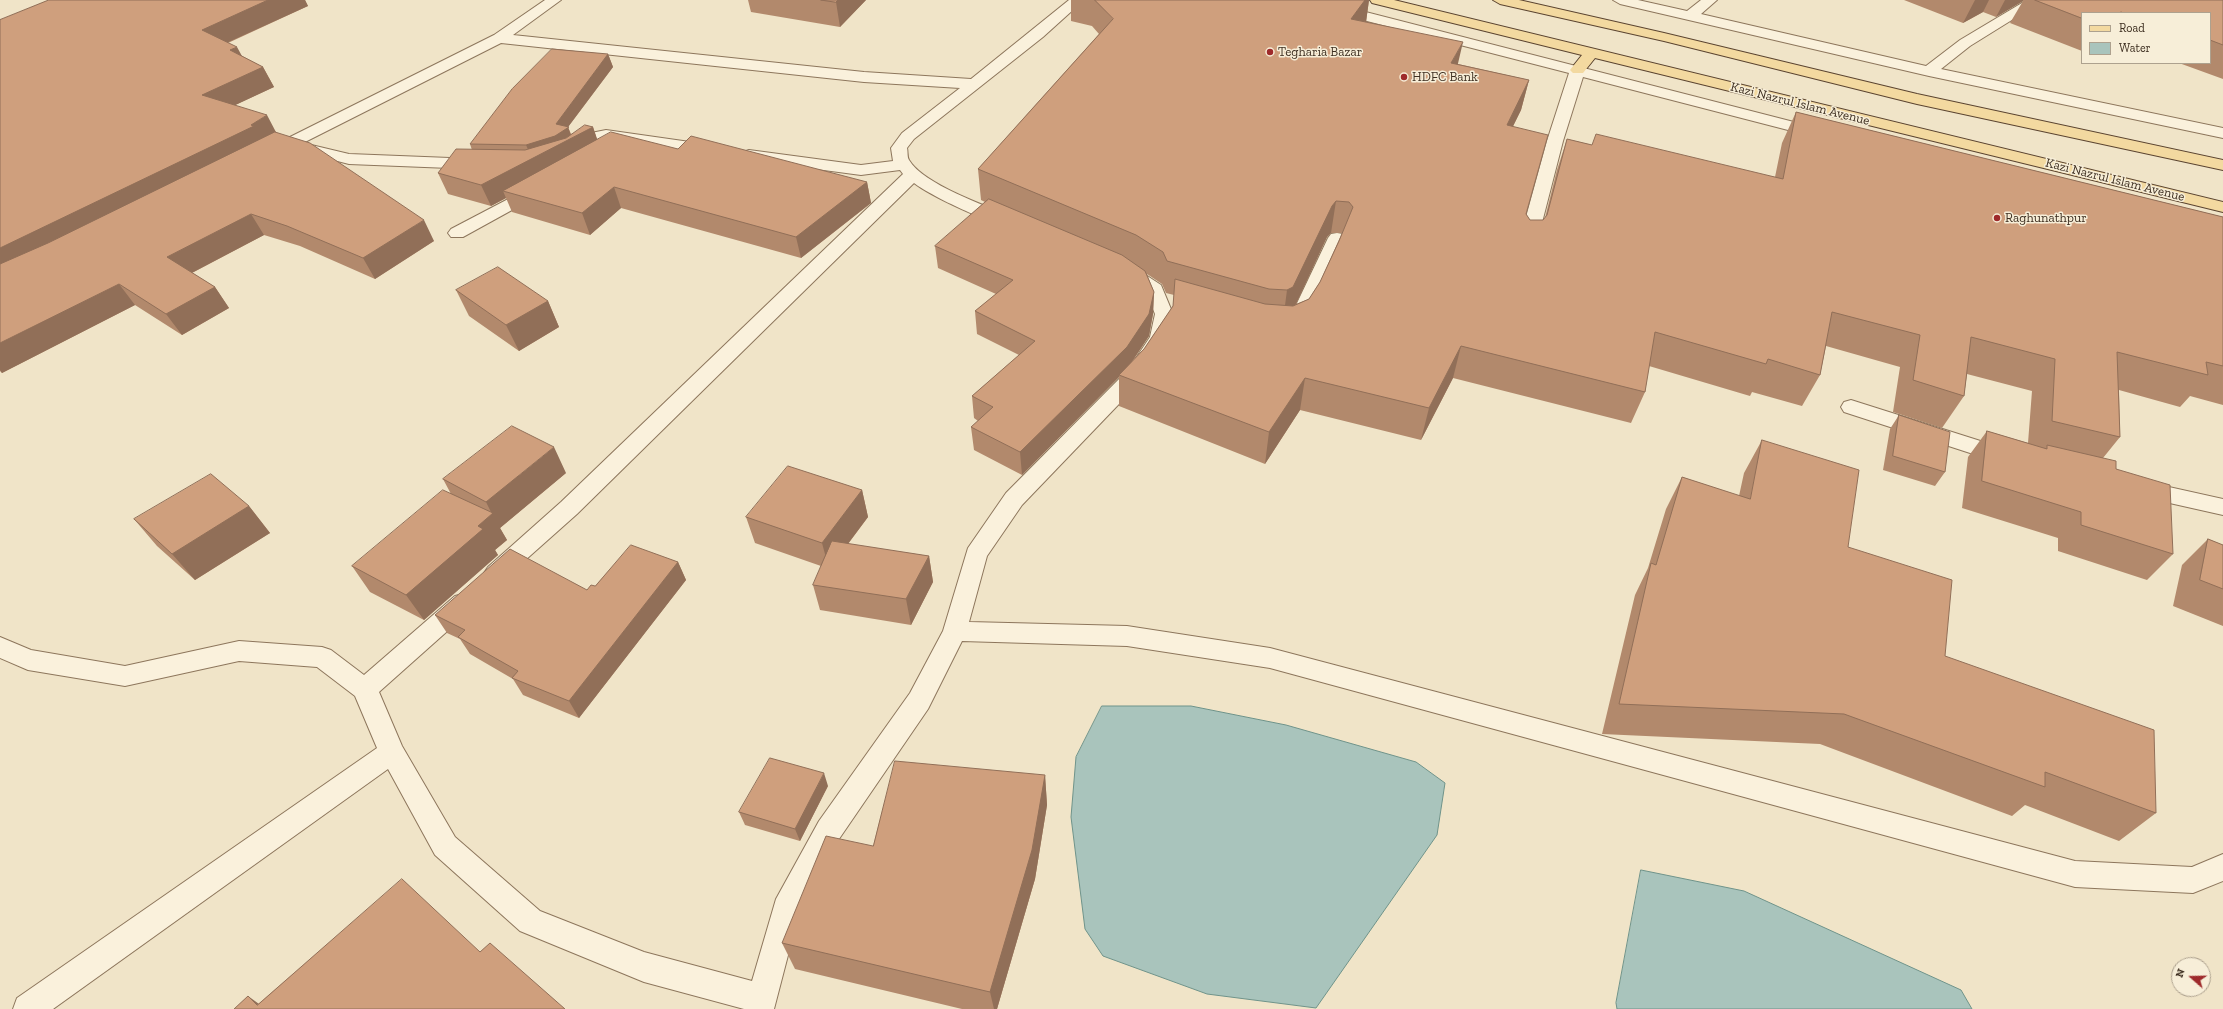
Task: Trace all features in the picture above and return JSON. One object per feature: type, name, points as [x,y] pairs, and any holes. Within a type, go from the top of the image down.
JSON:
[{"type":"main road","name":"Kazi Nazrul Islam Avenue","points":[[1377,0],[2223,207]]},
{"type":"main road","points":[[1500,0],[1664,37],[1917,99],[2223,165]]},
{"type":"main road","points":[[1578,70],[1591,53]]},
{"type":"street","points":[[267,154],[499,38],[554,0]]},
{"type":"street","points":[[907,170],[899,156],[899,147],[908,136],[972,84],[1038,34],[1076,0]]},
{"type":"street","points":[[1302,0],[1831,136]]},
{"type":"street","points":[[1620,0],[1929,71],[2223,133]]},
{"type":"street","points":[[1690,16],[1710,0]]},
{"type":"street","points":[[1929,71],[1965,43],[2037,0]]},
{"type":"street","points":[[499,38],[864,77],[972,84]]},
{"type":"street","points":[[1527,246],[1555,141],[1578,70]]},
{"type":"street","points":[[560,157],[592,137],[606,136],[861,170],[907,170],[964,203],[1020,226]]},
{"type":"street","points":[[606,152],[620,138]]},
{"type":"street","points":[[288,144],[349,159],[488,164]]},
{"type":"street","points":[[365,689],[569,508],[907,170]]},
{"type":"street","points":[[457,233],[551,182]]},
{"type":"street","points":[[1286,330],[1297,324],[1303,314],[1337,238]]},
{"type":"street","points":[[0,647],[28,660],[126,676],[239,651],[322,657],[365,689],[392,752],[445,846],[530,921],[644,967],[760,1003],[786,909],[829,830],[919,701],[955,631],[976,554],[1014,499],[1135,375],[1160,337],[1164,314],[1154,289],[1130,272],[1108,263]]},
{"type":"street","points":[[1158,298],[1181,304]]},
{"type":"street","points":[[1851,407],[2025,462]]},
{"type":"street","points":[[2119,485],[2223,507]]},
{"type":"street","points":[[955,631],[1127,636],[1270,658],[2075,874],[2194,880],[2223,867]]},
{"type":"street","points":[[28,1009],[392,752]]},
{"type":"water","points":[[1102,706],[1191,706],[1286,725],[1416,762],[1445,783],[1437,835],[1316,1008],[1207,994],[1103,956],[1085,929],[1071,817],[1076,757]]},
{"type":"water","points":[[1641,870],[1744,891],[1961,990],[1972,1009],[1617,1009],[1616,1003]]},
{"type":"building","points":[[49,0],[268,0],[202,30],[237,47],[230,50],[263,67],[202,95],[267,115],[251,125],[254,126],[0,248],[0,20]]},
{"type":"building","points":[[821,0],[838,0],[836,2]]},
{"type":"building","points":[[1095,0],[1365,0],[1351,19],[1463,42],[1451,63],[1529,80],[1507,125],[1548,135],[1526,214],[1530,220],[1543,220],[1547,215],[1567,139],[1592,145],[1596,134],[1783,179],[1796,112],[2223,217],[2223,366],[2206,362],[2208,375],[2117,352],[2120,437],[2052,421],[2055,359],[1971,337],[1964,396],[1913,380],[1920,335],[1832,312],[1820,375],[1768,359],[1766,364],[1655,332],[1645,392],[1461,346],[1429,408],[1305,378],[1269,432],[1119,375],[1144,349],[1173,306],[1175,279],[1265,304],[1293,306],[1309,299],[1320,282],[1339,241],[1353,207],[1349,202],[1336,201],[1332,206],[1293,287],[1287,290],[1269,289],[1167,261],[1163,252],[1136,235],[978,169],[1113,19]]},
{"type":"building","points":[[2035,0],[2223,0],[2223,45],[2211,40],[2211,12],[2081,12],[2081,18]]},
{"type":"building","points":[[552,49],[608,54],[556,124],[569,127],[555,136],[526,145],[470,144],[512,89]]},
{"type":"building","points":[[585,125],[593,127],[481,185],[438,173],[456,149],[525,150],[566,138]]},
{"type":"building","points":[[275,132],[310,143],[424,220],[363,258],[287,226],[251,214],[167,257],[215,287],[166,314],[119,284],[0,343],[0,264],[48,243]]},
{"type":"building","points":[[611,132],[678,149],[691,136],[867,182],[796,237],[614,187],[582,213],[503,191]]},
{"type":"building","points":[[989,199],[1122,255],[1145,271],[1154,292],[1149,314],[1127,347],[1020,452],[971,427],[993,407],[972,396],[1035,341],[975,311],[1013,280],[935,246]]},
{"type":"building","points":[[498,267],[548,301],[506,325],[456,290]]},
{"type":"building","points":[[1899,415],[1950,432],[1945,472],[1893,456]]},
{"type":"building","points":[[512,426],[554,447],[486,502],[443,479]]},
{"type":"building","points":[[1987,431],[2047,449],[2047,445],[2116,461],[2116,469],[2170,485],[2173,554],[2081,525],[2081,512],[1982,481]]},
{"type":"building","points":[[1762,440],[1859,470],[1848,547],[1952,580],[1945,656],[2154,730],[2156,813],[2045,772],[2045,787],[1844,714],[1619,704],[1651,563],[1656,565],[1682,477],[1750,499]]},
{"type":"building","points":[[788,466],[862,490],[822,543],[746,517]]},
{"type":"building","points":[[211,474],[249,506],[172,554],[134,519]]},
{"type":"building","points":[[443,490],[493,513],[478,526],[483,529],[406,595],[352,566]]},
{"type":"building","points":[[2208,539],[2223,545],[2223,589],[2200,580]]},
{"type":"building","points":[[832,541],[929,556],[906,599],[813,585]]},
{"type":"building","points":[[631,545],[678,562],[569,701],[512,678],[518,671],[458,637],[465,630],[435,615],[510,549],[587,590],[591,585],[595,586]]},
{"type":"building","points":[[770,758],[824,773],[795,829],[739,812]]},
{"type":"building","points":[[895,761],[1045,775],[1032,850],[990,992],[782,943],[826,836],[873,846]]},
{"type":"building","points":[[402,879],[480,952],[490,943],[565,1009],[234,1009],[248,996],[257,1005]]},
{"type":"place","name":"Tegharia Bazar","points":[[1270,52]]},
{"type":"place","name":"HDFC Bank","points":[[1404,77]]},
{"type":"place","name":"Raghunathpur","points":[[1997,218]]}]
